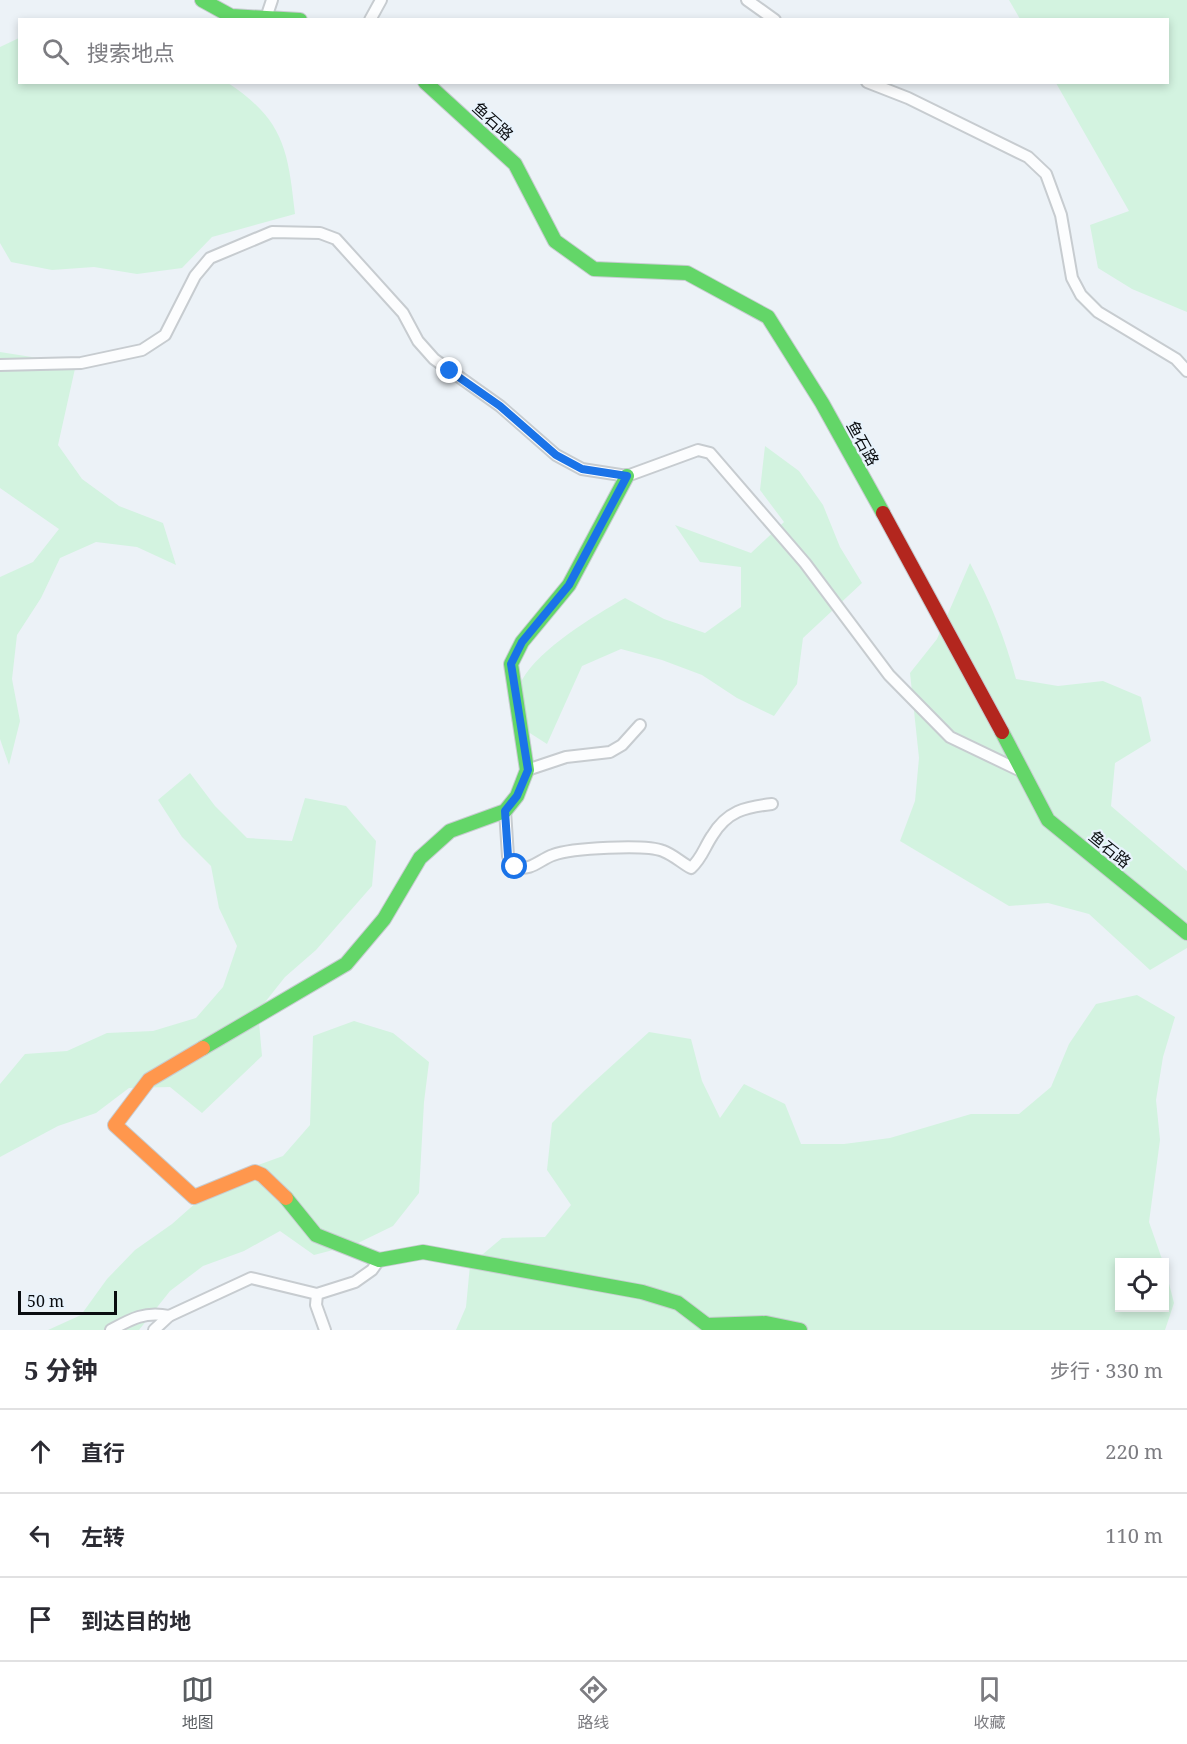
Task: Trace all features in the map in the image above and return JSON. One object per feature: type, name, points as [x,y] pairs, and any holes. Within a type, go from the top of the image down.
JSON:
[{"type":"street","points":[[202,0],[231,16],[266,18],[272,0]]},
{"type":"street","points":[[371,18],[381,0]]},
{"type":"street","points":[[747,0],[772,18]]},
{"type":"street","name":"鱼石路","points":[[427,84],[515,164],[555,240],[594,269],[687,273],[768,317],[822,403],[930,596],[1048,820],[1187,933]]},
{"type":"street","points":[[872,84],[908,98],[1028,158],[1046,174],[1061,214],[1072,278],[1081,295],[1098,312],[1176,359],[1187,371]]},
{"type":"street","points":[[0,365],[81,363],[142,350],[165,335],[195,276],[210,258],[272,232],[320,233],[336,238],[403,313],[418,341],[434,359],[500,406],[556,455],[582,469],[627,476],[698,450],[710,453],[805,563],[897,683],[950,737],[1023,772]]},
{"type":"street","points":[[627,476],[569,585],[522,642],[511,664],[528,770],[517,796],[505,811],[450,831],[420,858],[384,919],[346,964],[149,1080],[115,1125],[194,1197],[255,1172],[262,1175],[281,1192],[316,1235],[379,1260],[423,1252],[642,1292],[678,1303],[707,1325],[766,1323],[800,1330]]},
{"type":"street","points":[[528,770],[566,757],[610,752],[622,745],[640,725]]},
{"type":"street","points":[[505,811],[508,856],[515,867],[528,869],[551,856],[575,849],[622,849],[663,851],[691,868],[700,860],[711,836],[727,816],[744,807],[772,804]]},
{"type":"street","points":[[154,1330],[169,1316],[250,1278],[316,1294],[355,1282],[372,1270],[379,1260]]},
{"type":"street","points":[[316,1294],[316,1305],[325,1330]]},
{"type":"street","points":[[111,1330],[137,1316],[157,1314],[169,1316]]},
{"type":"green space","points":[[1009,0],[1187,0],[1187,312],[1132,289],[1098,268],[1090,225],[1129,211],[1057,84],[1169,84],[1169,18],[1019,18]]},
{"type":"green space","points":[[18,38],[18,84],[229,84],[261,110],[280,138],[289,172],[295,214],[212,237],[182,268],[137,274],[94,267],[52,270],[11,262],[0,243],[0,47]]},
{"type":"green space","points":[[0,352],[76,364],[58,445],[82,479],[119,506],[163,523],[176,565],[137,547],[96,542],[60,558],[41,598],[17,635],[12,679],[20,721],[9,765],[0,739],[0,577],[33,562],[59,529],[0,488]]},
{"type":"green space","points":[[765,446],[799,471],[823,505],[840,547],[862,583],[803,638],[797,684],[774,716],[737,698],[702,675],[662,660],[621,649],[582,666],[547,744],[511,721],[522,680],[541,656],[569,634],[625,598],[664,619],[705,633],[741,607],[741,567],[700,562],[675,525],[751,553],[784,522],[760,490]]},
{"type":"green space","points":[[970,563],[996,620],[1016,679],[1058,686],[1103,681],[1141,697],[1151,741],[1115,763],[1111,806],[1187,871],[1187,948],[1150,970],[1089,914],[1048,903],[1009,906],[900,841],[915,801],[919,758],[910,673],[937,639]]},
{"type":"green space","points":[[190,773],[215,806],[247,838],[292,841],[305,798],[346,806],[376,841],[372,886],[316,950],[285,977],[258,1011],[262,1056],[202,1113],[170,1087],[129,1088],[96,1113],[58,1126],[0,1157],[0,1084],[25,1054],[67,1051],[107,1033],[153,1031],[196,1018],[223,987],[237,946],[219,908],[211,866],[182,837],[158,800]]},
{"type":"green space","points":[[1137,995],[1175,1017],[1163,1057],[1156,1100],[1160,1140],[1149,1222],[1162,1258],[1115,1258],[1115,1312],[1169,1312],[1169,1284],[1174,1303],[1165,1330],[456,1330],[466,1307],[470,1265],[502,1238],[545,1237],[571,1205],[547,1170],[552,1123],[649,1032],[691,1039],[702,1081],[720,1118],[744,1084],[785,1104],[801,1144],[844,1144],[890,1138],[971,1114],[1019,1114],[1051,1087],[1069,1044],[1096,1004]]},
{"type":"green space","points":[[354,1021],[393,1033],[429,1062],[424,1102],[419,1193],[393,1226],[356,1244],[314,1255],[280,1231],[244,1251],[203,1266],[170,1291],[139,1330],[48,1330],[81,1315],[107,1279],[135,1250],[172,1224],[206,1194],[244,1170],[283,1156],[310,1125],[313,1036]]},
{"type":"traffic: fast","points":[[202,0],[231,16],[266,18]]},
{"type":"traffic: fast","points":[[427,84],[515,164],[555,241],[594,269],[687,273],[768,317],[822,403],[883,513]]},
{"type":"traffic: fast","points":[[203,1048],[346,964],[384,919],[420,858],[450,831],[505,811],[517,796],[527,770],[511,664],[522,642],[569,585],[627,476]]},
{"type":"traffic: fast","points":[[1002,732],[1048,820],[1187,933]]},
{"type":"traffic: fast","points":[[286,1198],[316,1235],[379,1260],[423,1252],[642,1292],[678,1303],[707,1325],[766,1323],[800,1330]]},
{"type":"traffic: slow","points":[[203,1048],[149,1080],[115,1125],[194,1197],[255,1172],[262,1175],[286,1198]]},
{"type":"traffic: jam","points":[[883,513],[1002,732]]},
{"type":"route","points":[[450,371],[500,406],[556,455],[582,469],[627,476],[569,585],[522,642],[511,664],[528,770],[517,796],[505,811],[508,856],[515,867]]}]
